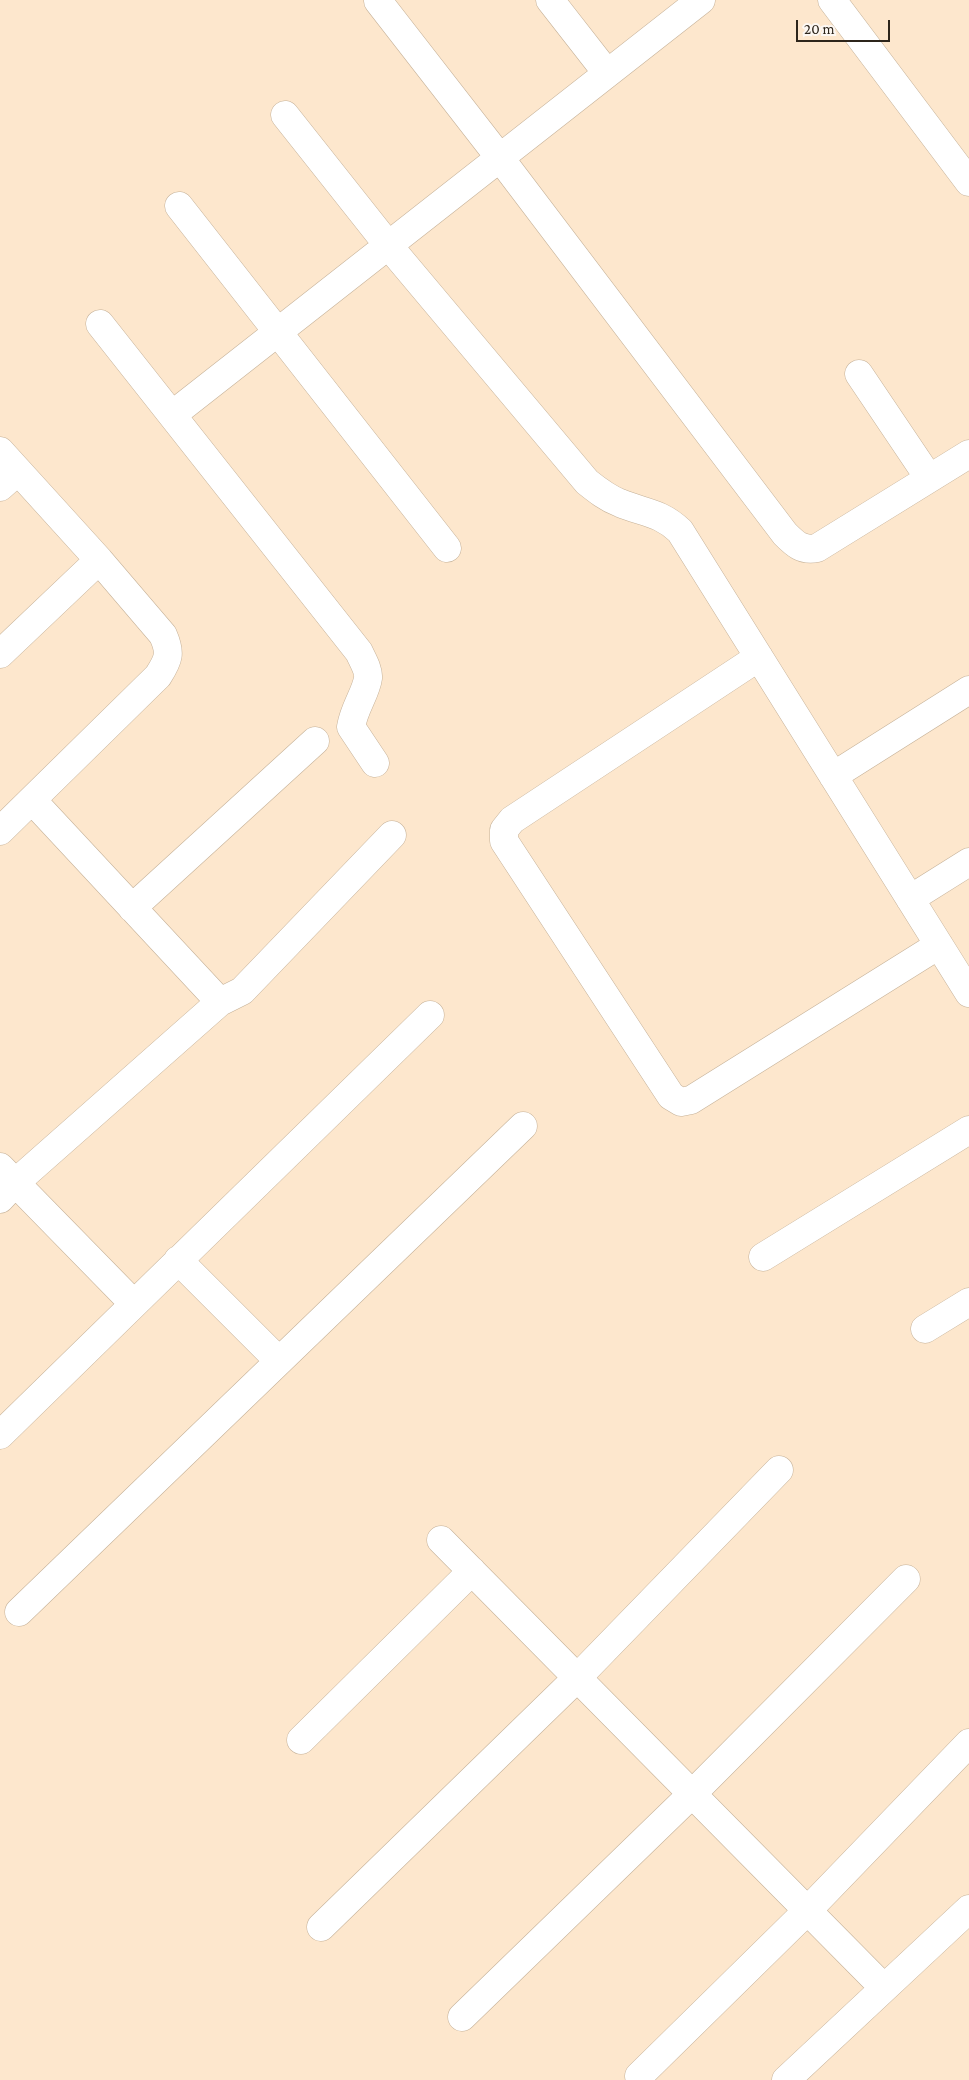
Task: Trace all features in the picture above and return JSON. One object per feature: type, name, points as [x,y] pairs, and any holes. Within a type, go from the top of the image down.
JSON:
[{"type":"street","points":[[550,0],[607,73]]},
{"type":"street","points":[[172,415],[701,0]]},
{"type":"street","points":[[832,0],[969,182]]},
{"type":"street","points":[[378,1],[500,158],[785,534],[797,546],[807,550],[817,548],[969,454]]},
{"type":"street","points":[[285,115],[388,245],[587,482],[603,495],[621,504],[649,511],[668,520],[680,531],[969,993]]},
{"type":"street","points":[[179,206],[448,548]]},
{"type":"street","points":[[100,324],[359,652],[365,664],[368,678],[353,712],[351,727],[375,763]]},
{"type":"street","points":[[859,374],[929,478]]},
{"type":"street","points":[[0,450],[9,479],[99,560],[163,635],[169,649],[166,663],[158,676],[0,831]]},
{"type":"street","points":[[0,654],[99,560]]},
{"type":"street","points":[[759,657],[512,820],[504,830],[504,842],[671,1096],[681,1102],[691,1100],[939,945]]},
{"type":"street","points":[[833,776],[969,690]]},
{"type":"street","points":[[132,908],[315,741]]},
{"type":"street","points":[[32,800],[220,1002]]},
{"type":"street","points":[[134,1304],[5,1183],[220,1002],[242,990],[392,835]]},
{"type":"street","points":[[910,898],[969,862]]},
{"type":"street","points":[[0,1435],[430,1015]]},
{"type":"street","points":[[19,1612],[523,1126]]},
{"type":"street","points":[[763,1257],[969,1130]]},
{"type":"street","points":[[178,1260],[279,1361]]},
{"type":"street","points":[[925,1329],[969,1302]]},
{"type":"street","points":[[321,1927],[577,1678],[779,1470]]},
{"type":"street","points":[[441,1540],[884,1988]]},
{"type":"street","points":[[301,1740],[472,1571]]},
{"type":"street","points":[[462,2017],[692,1794],[906,1579]]},
{"type":"street","points":[[639,2076],[807,1911],[969,1742]]},
{"type":"street","points":[[786,2080],[969,1909]]}]
